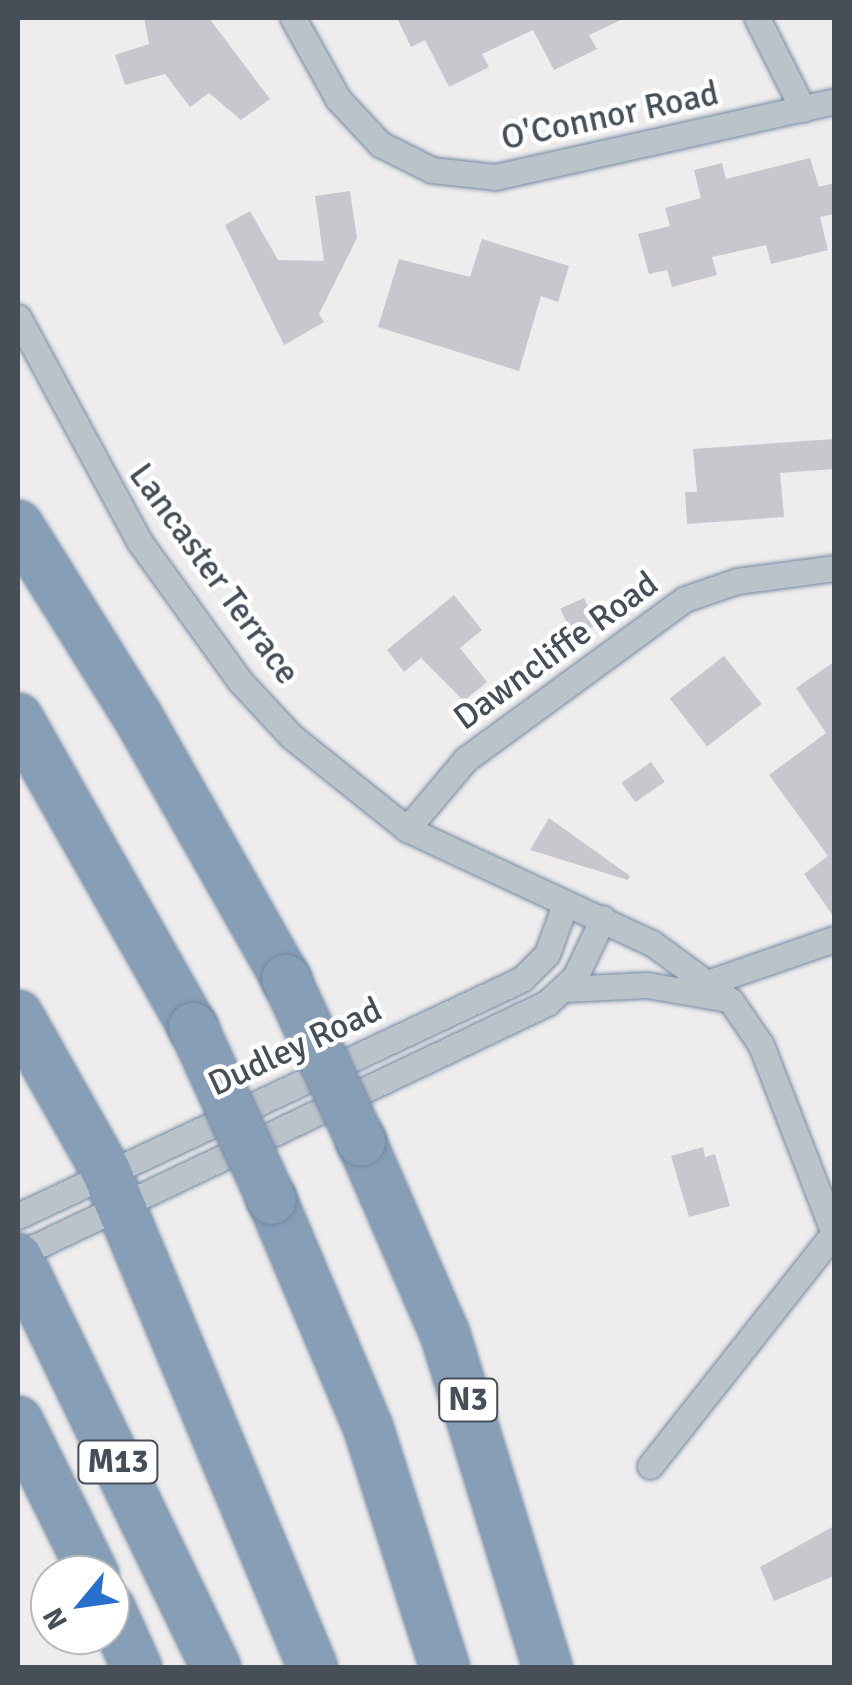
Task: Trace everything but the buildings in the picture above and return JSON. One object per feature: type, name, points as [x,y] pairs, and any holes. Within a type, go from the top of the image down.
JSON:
[{"type":"highway","name":"N3","points":[[18,525],[286,979],[446,1334],[548,1668]]},
{"type":"highway","points":[[18,718],[193,1027],[272,1200],[368,1427],[444,1668]]},
{"type":"highway","points":[[18,1015],[113,1189],[313,1668]]},
{"type":"highway","name":"M13","points":[[18,1256],[216,1668]]},
{"type":"highway","name":"M13","points":[[18,1422],[84,1555]]},
{"type":"street","name":"O'Connor Road","points":[[293,18],[338,99],[380,144],[432,170],[510,175],[834,101]]},
{"type":"street","points":[[757,18],[803,108]]},
{"type":"street","name":"Lancaster Terrace","points":[[18,317],[111,497],[240,681],[291,736],[407,829],[603,918],[710,982],[731,1001],[761,1046],[834,1233]]},
{"type":"street","name":"Dawncliffe Road","points":[[407,829],[466,759],[686,599],[737,582],[834,568]]},
{"type":"street","name":"Dudley Road","points":[[18,1256],[74,1228],[113,1189],[522,979],[547,954],[565,904]]},
{"type":"street","points":[[565,989],[603,918]]},
{"type":"street","points":[[710,982],[834,939]]},
{"type":"street","name":"Dudley Road","points":[[18,1216],[55,1198],[113,1189],[565,989],[665,986],[731,1001]]},
{"type":"street","points":[[650,1466],[834,1233]]}]
